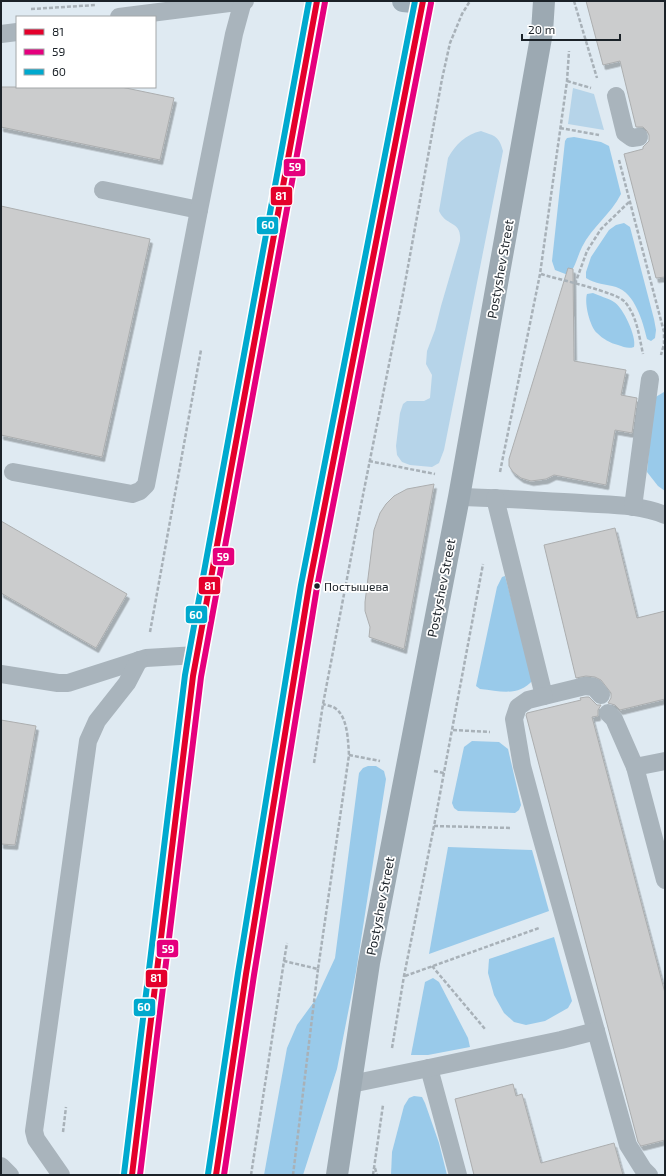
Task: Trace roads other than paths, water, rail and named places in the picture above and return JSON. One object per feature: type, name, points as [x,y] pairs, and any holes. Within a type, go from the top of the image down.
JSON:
[{"type":"highway","points":[[132,1175],[187,724],[197,655],[317,1]]},
{"type":"highway","points":[[216,1175],[246,974],[309,586],[418,2]]},
{"type":"main road","name":"Postyshev Street","points":[[337,1175],[369,963],[459,497],[540,40],[544,1]]},
{"type":"lane","points":[[13,472],[132,494],[140,491],[146,485],[234,34],[244,1],[127,16]]},
{"type":"lane","points":[[1,34],[16,32]]},
{"type":"lane","points":[[616,96],[625,132],[632,138],[640,137]]},
{"type":"lane","points":[[103,190],[199,210]]},
{"type":"lane","points":[[633,507],[650,379]]},
{"type":"lane","points":[[459,497],[633,507],[665,515]]},
{"type":"lane","points":[[495,498],[544,696]]},
{"type":"lane","points":[[1,674],[58,683],[68,683],[146,658],[197,655]]},
{"type":"lane","points":[[61,1175],[36,1139],[34,1131],[88,741],[97,721],[127,683],[140,660]]},
{"type":"lane","points":[[601,695],[594,687],[585,686],[528,700],[518,707],[514,719],[522,766],[563,919],[628,1145],[643,1169],[649,1175]]},
{"type":"lane","points":[[608,713],[614,719],[636,767],[665,880]]},
{"type":"lane","points":[[636,767],[665,761]]},
{"type":"lane","points":[[351,1084],[561,1040],[596,1031]]},
{"type":"lane","points":[[429,1068],[458,1175]]},
{"type":"lane","points":[[1,1166],[10,1175]]},
{"type":"place","name":"Постышева","points":[[317,586]]}]
